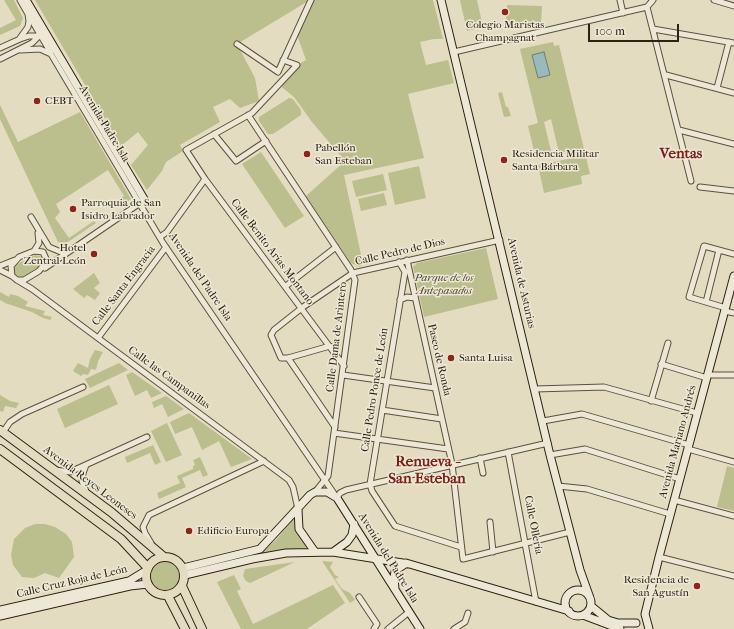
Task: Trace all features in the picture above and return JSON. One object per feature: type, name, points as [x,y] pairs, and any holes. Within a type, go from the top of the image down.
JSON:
[{"type":"main road","name":"Avenida del Padre Isla","points":[[26,0],[31,13],[63,60],[144,199],[140,203]]},
{"type":"main road","name":"Avenida de Asturias","points":[[441,0],[500,240],[550,455],[580,570],[590,598]]},
{"type":"main road","name":"Avenida Mariano Andrés","points":[[648,627],[645,614],[670,514],[734,276]]},
{"type":"main road","name":"Avenida Reyes Leoneses","points":[[1,431],[54,469],[131,528],[164,557]]},
{"type":"main road","points":[[0,449],[121,539],[147,569]]},
{"type":"main road","name":"Avenida del Padre Isla","points":[[315,492],[327,492],[337,498],[420,629]]},
{"type":"main road","points":[[184,572],[260,549],[310,495],[315,492]]},
{"type":"main road","points":[[298,509],[299,528],[315,552]]},
{"type":"main road","points":[[333,552],[347,542],[352,535],[354,524]]},
{"type":"main road","points":[[366,543],[380,554],[407,564],[569,612],[575,616],[583,615],[620,629]]},
{"type":"main road","points":[[184,572],[269,555],[315,552],[333,552],[407,564]]},
{"type":"main road","points":[[164,557],[176,560],[184,572],[182,586],[178,592],[168,596],[156,593],[148,584],[146,575],[147,569],[154,561],[164,557]]},
{"type":"main road","points":[[395,591],[395,572],[398,568],[407,564]]},
{"type":"main road","name":"Calle Cruz Roja de León","points":[[0,610],[128,581],[147,569]]},
{"type":"main road","name":"Avenida de Asturias","points":[[574,591],[578,583],[580,570]]},
{"type":"main road","name":"Calle Cruz Roja de León","points":[[0,616],[137,585],[148,584]]},
{"type":"main road","points":[[182,586],[202,629]]},
{"type":"main road","points":[[545,605],[555,606],[566,600],[574,591],[582,591],[590,598],[591,606],[608,620],[618,623],[636,624],[648,627]]},
{"type":"main road","points":[[168,596],[185,629]]},
{"type":"main road","points":[[566,600],[569,612]]},
{"type":"main road","points":[[583,615],[591,606]]},
{"type":"main road","name":"Avenida Mariano Andrés","points":[[636,624],[645,614]]},
{"type":"street","points":[[20,0],[31,13],[42,31],[41,36]]},
{"type":"street","points":[[236,44],[278,72],[311,0]]},
{"type":"street","points":[[620,0],[623,13]]},
{"type":"street","points":[[454,52],[647,7],[653,0]]},
{"type":"street","points":[[714,0],[734,6]]},
{"type":"street","points":[[647,7],[666,75],[691,181]]},
{"type":"street","points":[[20,39],[28,27],[31,13]]},
{"type":"street","points":[[653,29],[732,43],[717,88]]},
{"type":"street","points":[[0,59],[20,50],[41,36]]},
{"type":"street","points":[[0,48],[20,39],[41,36],[46,39],[56,56],[63,60]]},
{"type":"street","name":"Avenida Padre Isla","points":[[41,36],[49,53],[140,203]]},
{"type":"street","points":[[20,50],[40,49],[49,53]]},
{"type":"street","points":[[266,141],[236,161],[214,134],[248,115],[297,65],[283,60]]},
{"type":"street","points":[[666,75],[734,93]]},
{"type":"street","name":"Calle Dama de Arintero","points":[[248,115],[353,273],[355,280],[328,476],[315,492]]},
{"type":"street","points":[[679,130],[734,144]]},
{"type":"street","name":"Calle Benito Arias Montano","points":[[214,134],[186,150],[205,179],[344,366]]},
{"type":"street","points":[[160,236],[167,232],[205,179]]},
{"type":"street","points":[[700,187],[734,191]]},
{"type":"street","points":[[17,280],[24,280],[39,272],[140,203]]},
{"type":"street","name":"Avenida del Padre Isla","points":[[140,203],[166,247],[337,498]]},
{"type":"street","points":[[31,217],[49,247],[61,252]]},
{"type":"street","points":[[34,251],[39,243],[38,230]]},
{"type":"street","name":"Calle Pedro de Dios","points":[[288,358],[281,358],[271,338],[274,330],[353,273],[500,240]]},
{"type":"street","points":[[734,254],[704,246],[689,297],[734,313]]},
{"type":"street","name":"Calle Santa Engracia","points":[[98,338],[166,247]]},
{"type":"street","points":[[286,286],[336,247]]},
{"type":"street","points":[[706,302],[719,250]]},
{"type":"street","points":[[0,266],[34,251],[69,251]]},
{"type":"street","points":[[39,272],[46,261],[43,252]]},
{"type":"street","points":[[12,276],[11,266],[19,257]]},
{"type":"street","name":"Paseo de Ronda","points":[[407,260],[452,464],[463,559],[494,552]]},
{"type":"street","name":"Calle Pedro Ponce de León","points":[[370,484],[405,272],[399,262]]},
{"type":"street","name":"Calle las Campanillas","points":[[0,270],[12,276],[98,338],[288,480],[293,487],[298,509]]},
{"type":"street","points":[[400,300],[407,297],[415,298]]},
{"type":"street","points":[[651,401],[668,343]]},
{"type":"street","points":[[330,346],[288,358],[334,430],[377,439],[448,449]]},
{"type":"street","points":[[662,364],[707,376],[734,375]]},
{"type":"street","points":[[343,375],[435,388]]},
{"type":"street","points":[[1,431],[10,422],[22,414],[83,387]]},
{"type":"street","points":[[535,389],[604,387],[698,413]]},
{"type":"street","points":[[382,410],[442,420]]},
{"type":"street","points":[[542,421],[582,414],[734,462]]},
{"type":"street","points":[[54,469],[70,472],[147,437]]},
{"type":"street","points":[[337,498],[343,491],[452,464],[548,443]]},
{"type":"street","points":[[550,455],[584,449],[680,479]]},
{"type":"street","name":"Calle Ollería","points":[[508,452],[536,602]]},
{"type":"street","points":[[480,458],[483,473]]},
{"type":"street","points":[[156,550],[145,533],[143,527],[149,515],[264,461]]},
{"type":"street","points":[[86,465],[82,481],[87,495]]},
{"type":"street","points":[[370,484],[372,491],[395,526],[461,547]]},
{"type":"street","points":[[558,486],[587,489],[670,514]]},
{"type":"street","points":[[674,500],[734,516]]},
{"type":"street","points":[[490,522],[494,552],[570,532]]},
{"type":"street","points":[[659,557],[734,576]]},
{"type":"street","points":[[359,597],[377,624],[374,629]]},
{"type":"street","points":[[388,629],[409,612]]},
{"type":"street","points":[[454,629],[465,622],[468,613]]},
{"type":"green space","points":[[4,0],[14,0],[23,18],[20,26],[0,35],[0,28],[16,20]]},
{"type":"green space","points":[[35,0],[310,0],[237,44],[255,78],[259,101],[240,108],[230,99],[213,107],[220,122],[180,145],[183,151],[166,162],[162,171],[147,190],[131,165],[148,145],[138,132],[121,146]]},
{"type":"green space","points":[[311,0],[433,0],[443,39],[420,42],[426,65],[448,60],[454,83],[408,94],[424,158],[344,175],[363,264],[360,267],[351,263],[306,196],[345,161],[312,122],[294,97],[278,84],[297,65],[306,60],[296,32]]},
{"type":"green space","points":[[460,0],[477,0],[483,27],[467,31]]},
{"type":"green space","points":[[507,5],[542,6],[541,24],[506,22]]},
{"type":"green space","points":[[553,42],[554,46],[559,45],[590,174],[581,176],[582,184],[544,193],[538,165],[578,157],[577,149],[559,153],[551,119],[544,122],[552,155],[536,159],[528,126],[538,123],[520,49]]},
{"type":"green space","points":[[502,92],[506,107],[508,107],[511,116],[504,117],[498,93]]},
{"type":"green space","points":[[289,98],[293,99],[301,110],[301,115],[273,134],[268,134],[259,121],[259,117]]},
{"type":"green space","points":[[0,105],[18,142],[80,112],[131,199],[122,206],[118,200],[124,196],[108,170],[56,204],[60,212],[55,218],[69,238],[94,221],[96,223],[65,244],[58,242],[0,119]]},
{"type":"green space","points":[[261,152],[304,216],[285,228],[242,164]]},
{"type":"green space","points":[[419,166],[426,198],[395,205],[388,173]]},
{"type":"green space","points":[[383,174],[387,190],[356,197],[352,181]]},
{"type":"green space","points":[[384,193],[387,205],[361,211],[358,199]]},
{"type":"green space","name":"Parque de los Antepasados","points":[[486,248],[498,299],[424,317],[413,267],[417,263]]},
{"type":"green space","points":[[35,255],[43,257],[42,265],[22,277],[15,275],[13,267],[15,265]]},
{"type":"green space","points":[[94,273],[100,283],[94,288],[100,293],[95,300],[87,295],[84,298],[73,289]]},
{"type":"green space","points":[[0,292],[9,297],[10,294],[18,296],[28,302],[25,306],[45,311],[43,315],[52,317],[50,320],[43,318],[32,312],[5,303],[0,300]]},
{"type":"green space","points":[[95,350],[103,352],[98,361],[96,370],[91,369],[88,375],[83,374],[81,376],[73,371],[78,363],[88,368],[90,359]]},
{"type":"green space","points":[[119,363],[128,370],[90,388],[85,379]]},
{"type":"green space","points":[[132,372],[162,393],[151,398],[147,390],[135,396],[126,375]]},
{"type":"green space","points":[[109,385],[118,404],[65,428],[57,409]]},
{"type":"green space","points":[[0,395],[10,401],[19,403],[16,408],[5,406],[3,412],[0,411]]},
{"type":"green space","points":[[166,396],[184,409],[168,417],[162,404],[154,408],[152,402]]},
{"type":"green space","points":[[189,413],[252,459],[231,467],[219,441],[202,450],[192,427],[175,434],[170,422]]},
{"type":"green space","points":[[167,423],[182,455],[166,462],[151,431]]},
{"type":"green space","points":[[153,445],[161,462],[155,465],[150,453],[127,463],[125,457]]},
{"type":"green space","points":[[200,457],[208,475],[203,477],[200,470],[182,478],[186,487],[159,499],[157,493],[180,483],[177,476],[193,469],[193,466],[195,465],[193,460]]},
{"type":"green space","points":[[727,466],[734,468],[734,511],[717,507]]},
{"type":"green space","points":[[294,518],[295,529],[306,545],[305,549],[261,553],[276,540]]},
{"type":"green space","points":[[35,524],[45,524],[55,527],[66,534],[72,542],[74,557],[59,578],[45,573],[34,578],[22,577],[13,565],[11,555],[14,539],[25,528]]},
{"type":"green space","points":[[322,561],[333,562],[330,567],[335,575],[339,577],[335,579],[342,589],[350,593],[355,600],[350,603]]},
{"type":"green space","points":[[165,562],[175,566],[179,576],[175,586],[165,590],[155,586],[151,576],[155,566]]},
{"type":"green space","points":[[295,562],[250,583],[246,581],[243,576],[245,569]]},
{"type":"green space","points":[[234,575],[241,589],[237,591],[253,624],[333,585],[345,603],[307,629],[241,629],[217,582]]},
{"type":"water","points":[[544,52],[550,75],[538,78],[532,55]]},
{"type":"place","name":"Colegio Maristas Champagnat","points":[[505,12]]},
{"type":"place","name":"CEBT","points":[[37,101]]},
{"type":"place","name":"Pabellón San Esteban","points":[[307,154]]},
{"type":"place","name":"Residencia Militar Santa Bárbara","points":[[504,160]]},
{"type":"place","name":"Parroquia de San Isidro Labrador","points":[[73,209]]},
{"type":"place","name":"Hotel Zentral León","points":[[94,254]]},
{"type":"place","name":"Santa Luisa","points":[[451,358]]},
{"type":"place","name":"Edificio Europa","points":[[189,531]]},
{"type":"place","name":"Residencia de San Agustín","points":[[697,586]]},
{"type":"district","name":"Ventas","points":[[681,154]]},
{"type":"district","name":"Renueva - San Esteban","points":[[427,470]]}]
